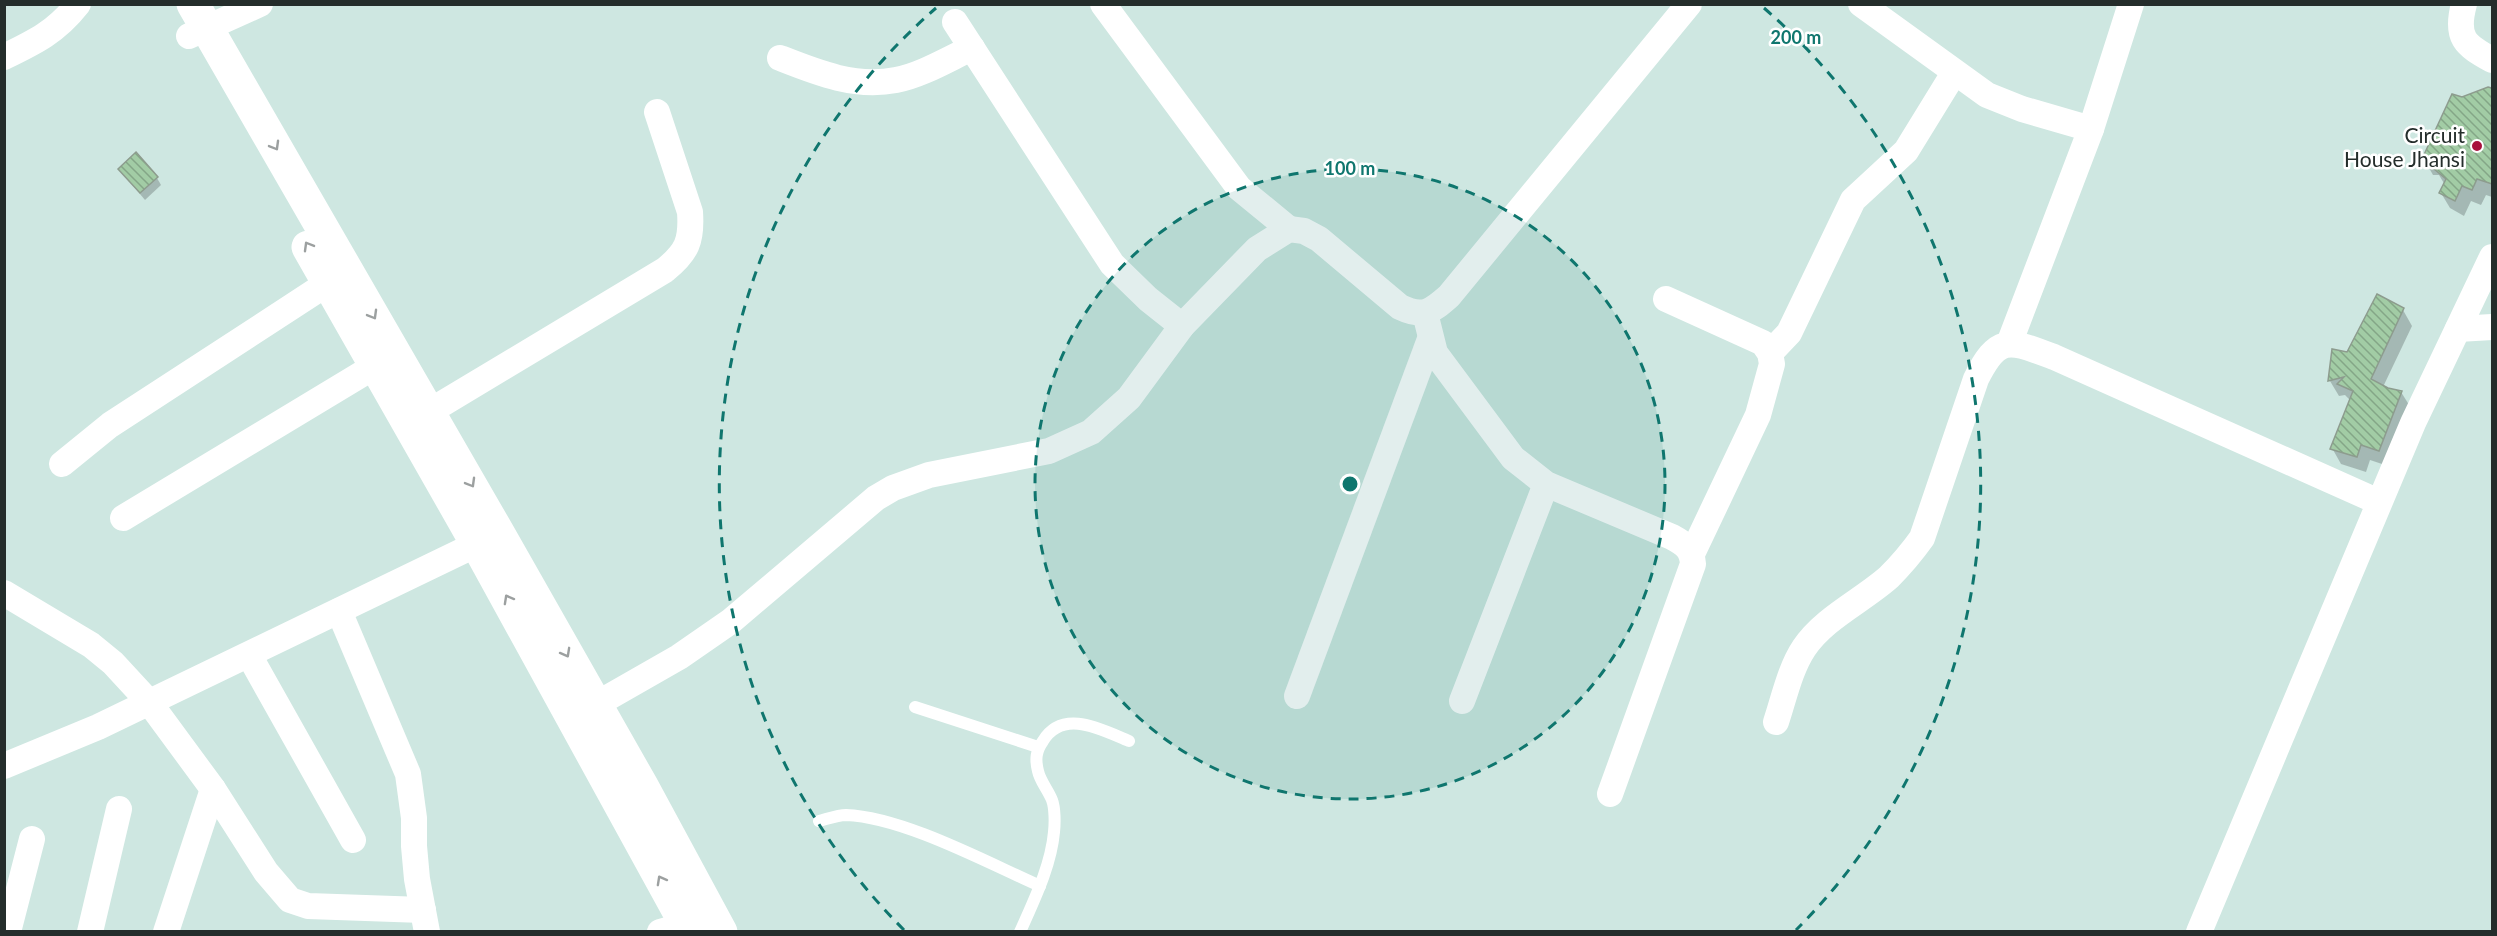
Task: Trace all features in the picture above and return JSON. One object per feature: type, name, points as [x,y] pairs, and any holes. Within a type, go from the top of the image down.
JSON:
[{"type":"main road","points":[[171,4],[196,23],[418,418],[595,705],[642,786],[694,927]]},
{"type":"main road","points":[[196,23],[328,283],[375,366],[418,418],[477,544],[694,927]]},
{"type":"street","points":[[4,57],[44,38],[57,28],[78,4]]},
{"type":"street","points":[[196,23],[260,4]]},
{"type":"street","points":[[1104,4],[1239,188],[1289,229],[1304,231],[1319,239],[1400,307],[1412,313],[1425,313],[1449,296],[1689,4]]},
{"type":"street","points":[[1862,4],[1975,88],[2003,102],[2091,129]]},
{"type":"street","points":[[2009,344],[2091,129],[2131,4]]},
{"type":"street","points":[[2464,4],[2460,23],[2462,37],[2469,47],[2493,60]]},
{"type":"street","points":[[955,22],[1112,264],[1148,299],[1182,326]]},
{"type":"street","points":[[780,58],[819,74],[852,82],[873,83],[913,75],[972,48]]},
{"type":"street","points":[[1770,353],[1789,333],[1853,200],[1906,151],[1954,73]]},
{"type":"street","points":[[418,418],[665,270],[681,257],[689,243],[690,212],[657,112]]},
{"type":"street","points":[[595,705],[679,657],[731,621],[876,498],[893,488],[929,475],[1049,451],[1091,432],[1129,398],[1182,326],[1257,249],[1289,229]]},
{"type":"street","points":[[2199,932],[2413,423],[2493,257]]},
{"type":"street","points":[[62,464],[110,424],[328,283]]},
{"type":"street","points":[[1666,298],[1755,338],[1763,343],[1770,353],[1772,364],[1758,415],[1692,554]]},
{"type":"street","points":[[1425,313],[1435,353],[1447,373],[1513,458],[1546,484],[1672,537],[1686,545],[1692,554],[1693,564],[1610,794]]},
{"type":"street","points":[[2458,328],[2493,327]]},
{"type":"street","points":[[1297,696],[1430,339]]},
{"type":"street","points":[[1776,722],[1796,664],[1804,648],[1828,624],[1888,577],[1907,558],[1922,538],[1976,379],[1987,357],[1995,348],[2009,344],[2026,347],[2054,357],[2379,502]]},
{"type":"street","points":[[123,518],[375,366]]},
{"type":"street","points":[[1462,701],[1546,484]]},
{"type":"street","points":[[4,766],[98,727],[477,544]]},
{"type":"street","points":[[4,593],[91,645],[113,663],[149,702],[213,789],[266,872],[290,900],[308,906],[425,921],[417,879],[414,818],[408,774],[339,611]]},
{"type":"street","points":[[249,655],[352,840]]},
{"type":"street","points":[[166,932],[213,789]]},
{"type":"street","points":[[90,932],[119,808]]},
{"type":"street","points":[[8,932],[32,839]]},
{"type":"lane","points":[[915,707],[1038,747]]},
{"type":"lane","points":[[1020,932],[1040,886],[1054,831],[1053,803],[1038,774],[1035,757],[1038,747],[1045,736],[1059,724],[1075,723],[1129,741]]},
{"type":"lane","points":[[819,821],[844,815],[878,820],[949,845],[1040,886]]},
{"type":"building","points":[[2488,87],[2492,88],[2492,184],[2477,179],[2472,190],[2462,186],[2455,201],[2439,193],[2446,179],[2434,169],[2436,160],[2422,159],[2452,94],[2462,97]]},
{"type":"building","points":[[136,152],[158,177],[140,193],[118,169]]},
{"type":"building","points":[[2377,294],[2404,308],[2371,379],[2388,388],[2402,391],[2379,451],[2361,445],[2357,457],[2330,449],[2353,391],[2337,384],[2344,377],[2328,381],[2332,349],[2347,352]]},
{"type":"place","name":"Circuit House Jhansi","points":[[2477,146]]}]
